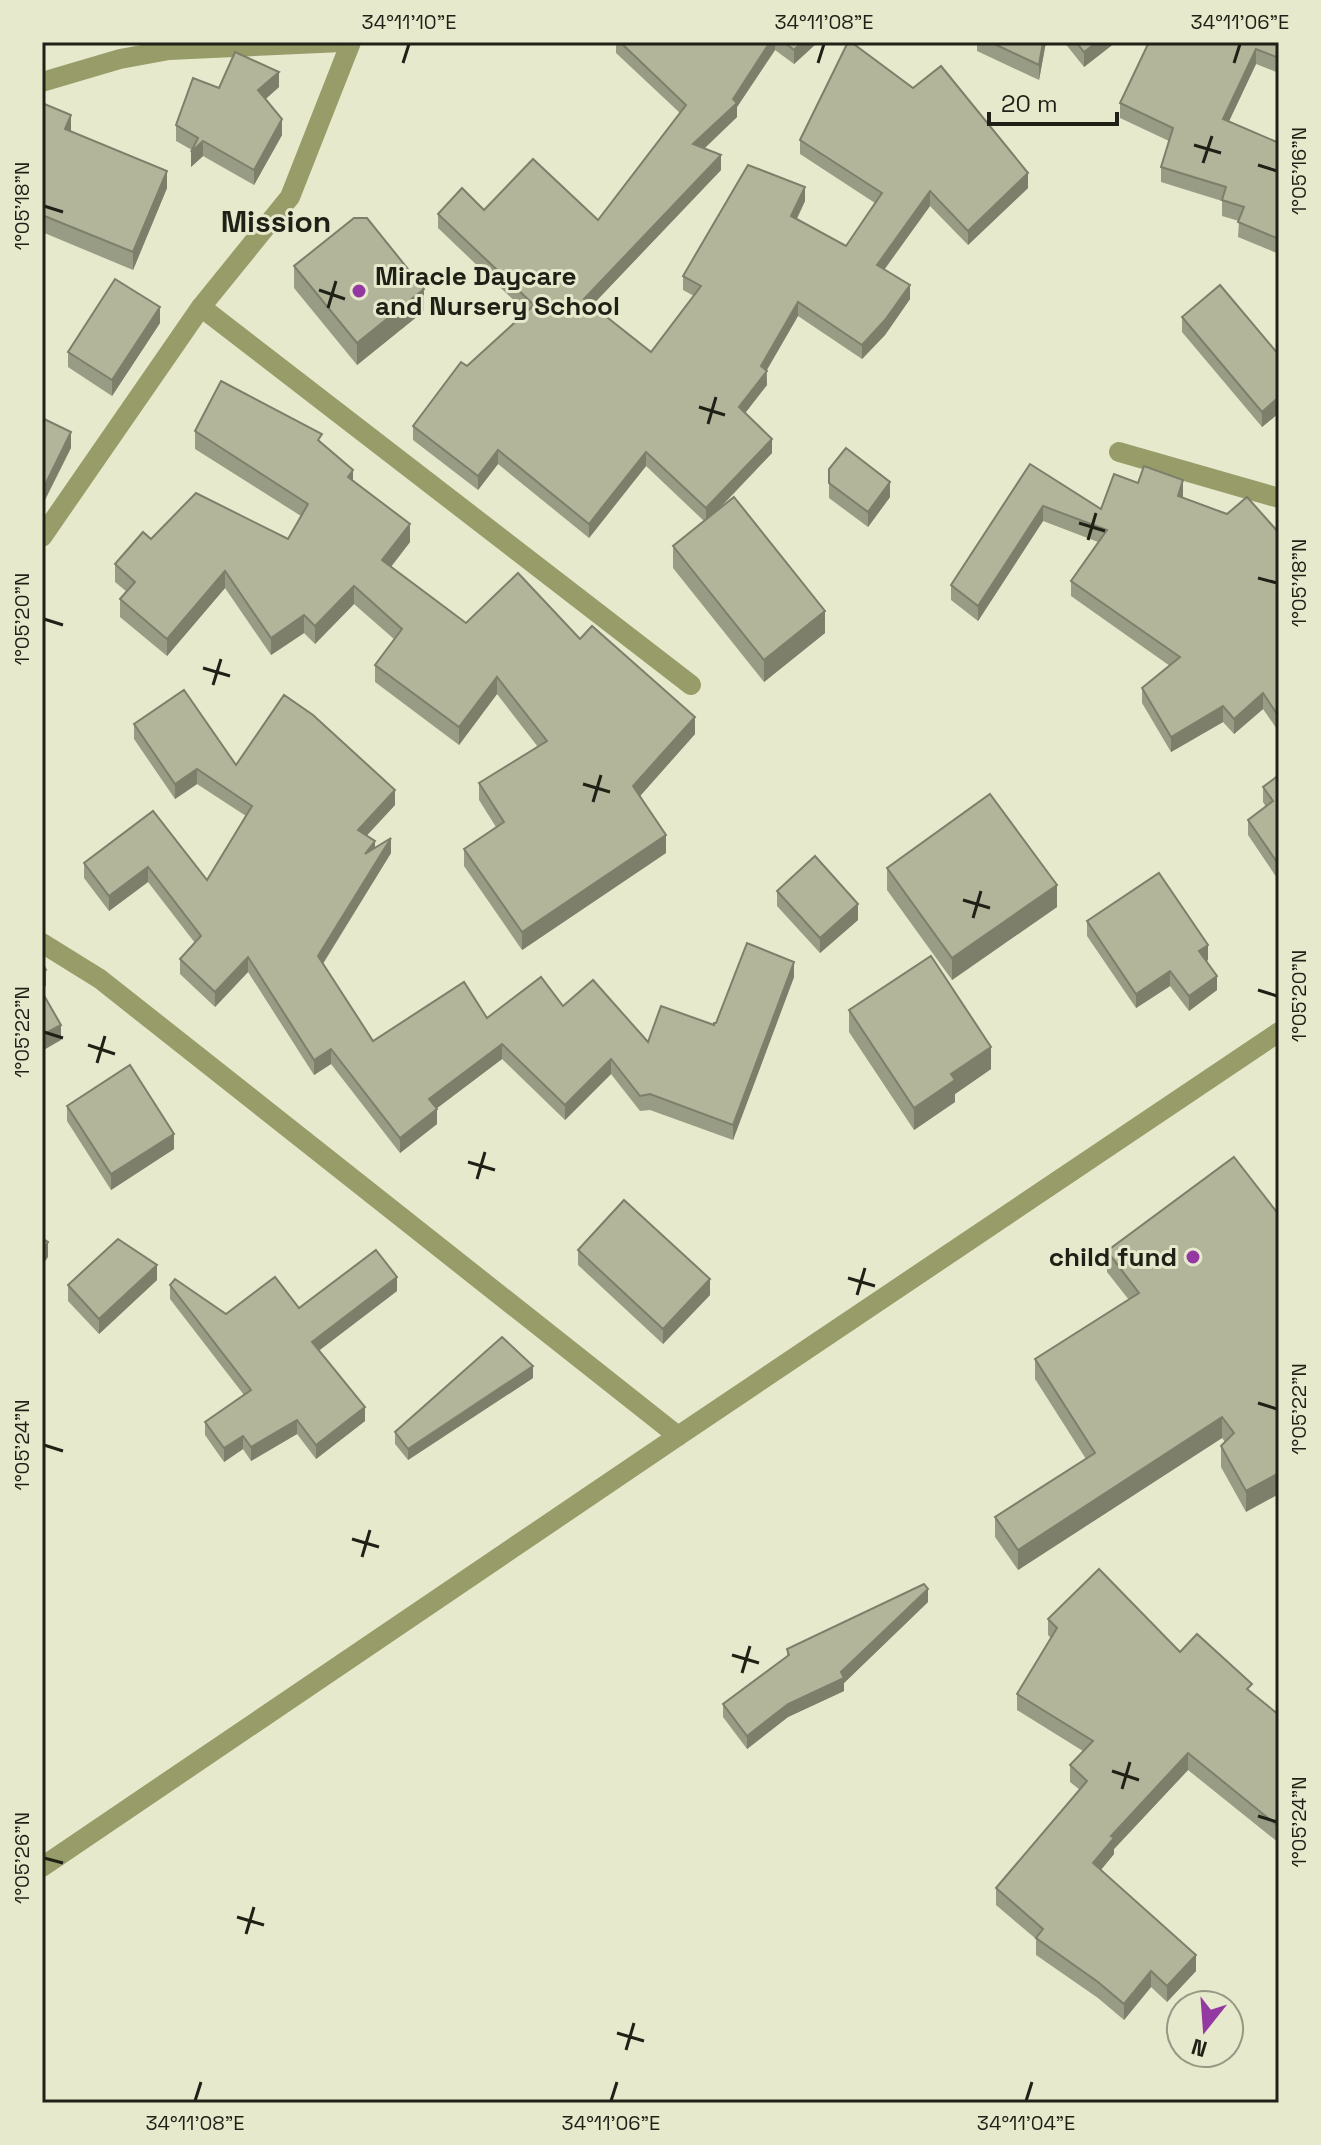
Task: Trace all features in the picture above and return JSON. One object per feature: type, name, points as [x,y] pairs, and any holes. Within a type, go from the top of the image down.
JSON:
[{"type":"street","points":[[42,82],[120,59],[169,50],[342,42]]},
{"type":"street","points":[[42,537],[201,307],[290,197],[351,42]]},
{"type":"street","points":[[201,307],[691,685]]},
{"type":"street","points":[[1119,452],[1279,498]]},
{"type":"street","points":[[42,943],[100,979],[678,1436]]},
{"type":"street","points":[[42,1867],[1279,1032]]},
{"type":"building","points":[[620,42],[770,42],[733,99],[737,103],[693,144],[721,155],[584,299],[651,352],[701,286],[683,276],[748,165],[805,187],[791,216],[846,246],[882,193],[800,140],[848,42],[913,88],[941,66],[1028,173],[968,231],[930,191],[877,265],[910,285],[862,345],[798,302],[761,366],[767,371],[739,407],[772,439],[706,508],[646,452],[589,524],[498,450],[478,476],[413,426],[461,362],[467,366],[534,305],[438,214],[462,188],[484,210],[533,159],[598,220],[686,105]]},
{"type":"building","points":[[784,42],[802,42],[794,50]]},
{"type":"building","points":[[990,42],[1043,42],[1039,65]]},
{"type":"building","points":[[1076,42],[1097,42],[1084,52]]},
{"type":"building","points":[[1149,42],[1279,42],[1279,58],[1256,49],[1223,119],[1279,143],[1279,239],[1238,222],[1244,207],[1222,200],[1226,187],[1161,167],[1173,128],[1120,103]]},
{"type":"building","points":[[235,52],[279,72],[258,90],[282,119],[254,170],[203,141],[191,152],[198,138],[176,125],[193,78],[219,88]]},
{"type":"building","points":[[42,103],[71,115],[65,129],[167,171],[133,252],[42,215]]},
{"type":"building","points":[[354,218],[367,218],[424,289],[357,343],[294,266]]},
{"type":"building","points":[[115,279],[160,307],[112,380],[68,352]]},
{"type":"building","points":[[1220,285],[1279,355],[1279,397],[1262,412],[1182,317]]},
{"type":"building","points":[[221,381],[322,434],[318,440],[353,470],[348,477],[410,524],[382,560],[466,623],[518,573],[580,639],[592,626],[695,717],[633,786],[666,835],[522,932],[464,849],[504,822],[479,783],[547,741],[497,677],[459,727],[375,665],[402,629],[354,586],[315,626],[304,615],[271,638],[225,571],[167,639],[120,599],[135,582],[115,564],[143,532],[151,539],[196,493],[288,539],[308,504],[195,431]]},
{"type":"building","points":[[42,418],[71,432],[42,491]]},
{"type":"building","points":[[846,448],[890,482],[868,512],[829,483],[829,469]]},
{"type":"building","points":[[1030,464],[1101,509],[1114,474],[1138,483],[1144,466],[1183,480],[1178,496],[1227,514],[1247,497],[1279,533],[1279,717],[1263,693],[1234,719],[1223,706],[1171,737],[1142,688],[1180,657],[1071,581],[1107,530],[1043,506],[978,606],[951,585]]},
{"type":"building","points":[[734,497],[825,611],[764,660],[673,546]]},
{"type":"building","points":[[184,690],[236,765],[284,695],[313,715],[395,790],[358,830],[375,841],[365,854],[391,838],[318,956],[373,1041],[464,982],[487,1018],[541,977],[563,1006],[593,980],[648,1042],[661,1006],[714,1025],[716,1023],[747,943],[794,962],[733,1125],[650,1094],[640,1096],[611,1059],[565,1105],[502,1044],[429,1099],[437,1109],[400,1138],[331,1049],[314,1060],[248,957],[215,992],[180,959],[201,936],[148,867],[109,896],[84,863],[153,811],[207,880],[252,806],[197,769],[175,784],[134,724]]},
{"type":"building","points":[[1279,775],[1279,865],[1248,820],[1273,801],[1263,787]]},
{"type":"building","points":[[990,794],[1057,885],[952,958],[887,868]]},
{"type":"building","points":[[815,856],[858,904],[820,938],[777,891]]},
{"type":"building","points":[[1159,873],[1208,945],[1199,951],[1217,976],[1189,996],[1170,971],[1136,994],[1087,921]]},
{"type":"building","points":[[931,956],[991,1047],[951,1074],[955,1080],[914,1108],[849,1010]]},
{"type":"building","points":[[42,992],[61,1025],[42,1035]]},
{"type":"building","points":[[130,1065],[174,1134],[111,1174],[67,1106]]},
{"type":"building","points":[[1234,1157],[1279,1215],[1279,1473],[1246,1491],[1221,1446],[1234,1433],[1222,1417],[1018,1550],[995,1517],[1095,1453],[1035,1359],[1139,1293],[1107,1251]]},
{"type":"building","points":[[624,1200],[710,1279],[663,1329],[578,1250]]},
{"type":"building","points":[[118,1239],[157,1265],[99,1319],[68,1285]]},
{"type":"building","points":[[376,1250],[397,1277],[312,1342],[365,1407],[316,1445],[297,1420],[251,1447],[243,1436],[224,1448],[205,1422],[251,1390],[170,1285],[175,1279],[226,1314],[275,1277],[299,1308]]},
{"type":"building","points":[[502,1337],[533,1366],[408,1449],[395,1432]]},
{"type":"building","points":[[1099,1569],[1180,1652],[1197,1634],[1252,1684],[1247,1689],[1279,1715],[1279,1827],[1188,1753],[1111,1836],[1114,1838],[1093,1863],[1196,1955],[1167,1986],[1151,1971],[1124,2004],[1036,1938],[1043,1929],[996,1888],[1087,1781],[1070,1765],[1093,1741],[1017,1694],[1057,1628],[1048,1619]]},
{"type":"building","points":[[924,1584],[928,1589],[841,1672],[844,1678],[788,1704],[747,1736],[723,1704],[789,1655],[787,1649]]},
{"type":"place","name":"Miracle Daycare and Nursery School","points":[[359,291]]},
{"type":"place","name":"child fund","points":[[1193,1257]]},
{"type":"district","name":"Mission","points":[[276,221]]}]
